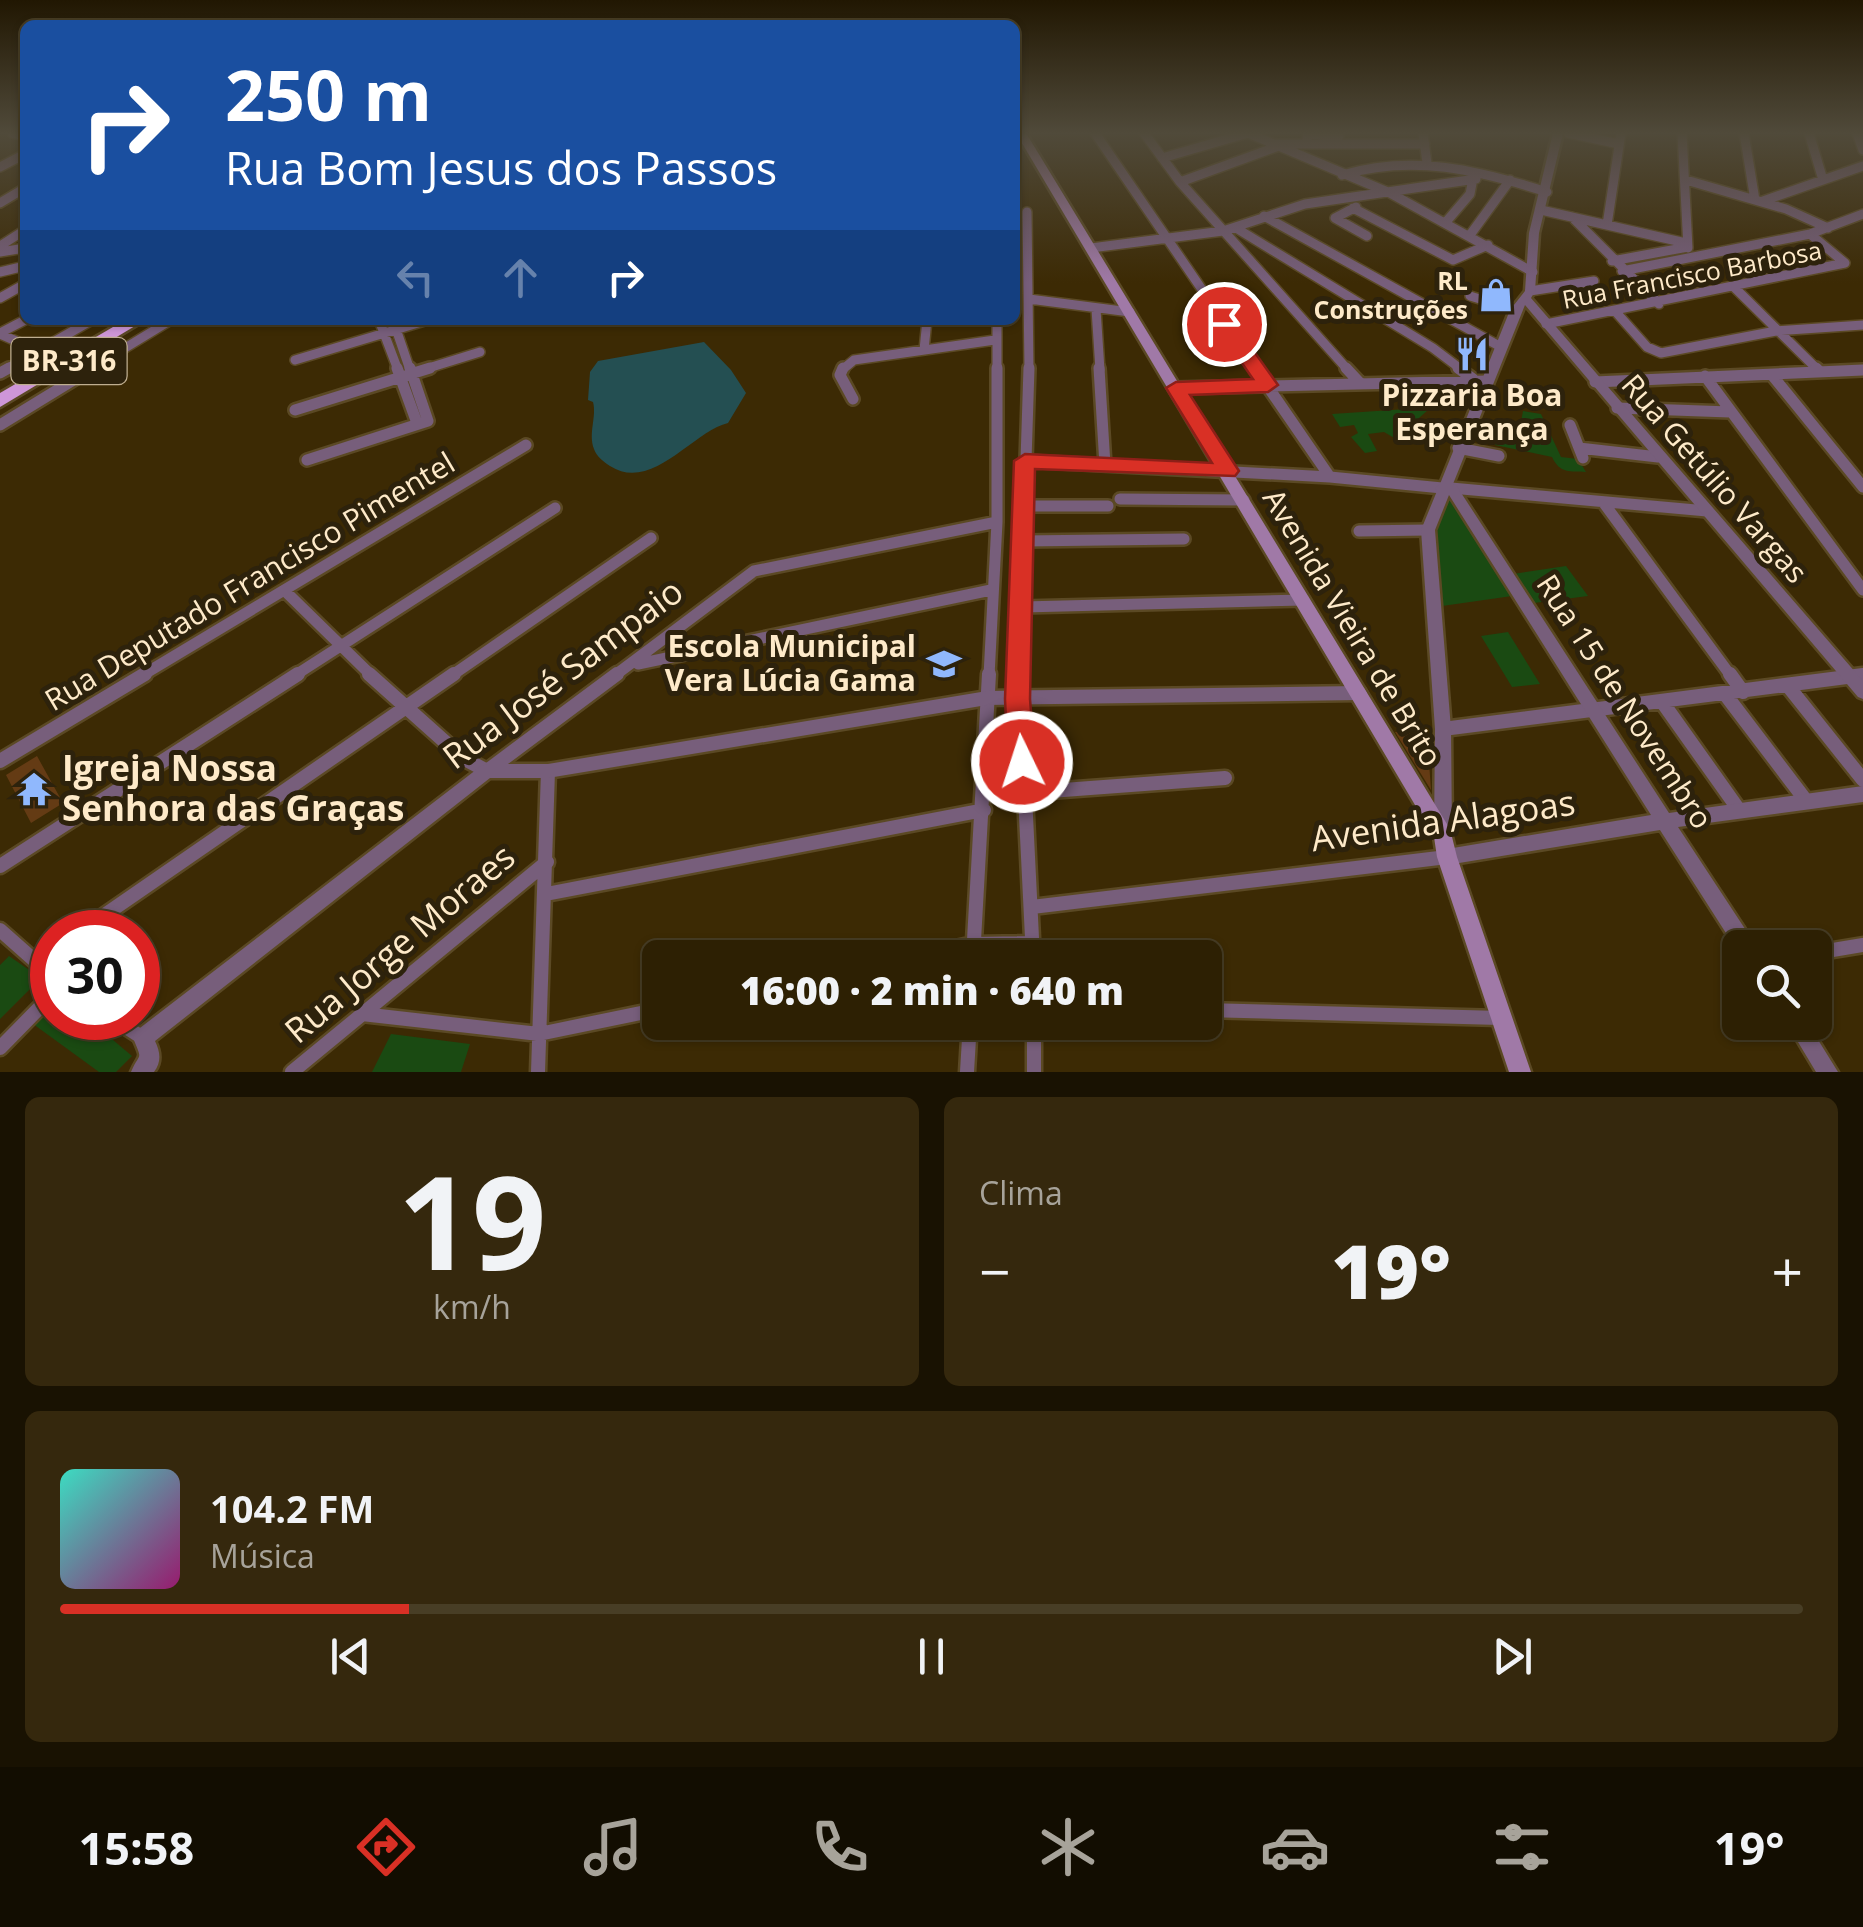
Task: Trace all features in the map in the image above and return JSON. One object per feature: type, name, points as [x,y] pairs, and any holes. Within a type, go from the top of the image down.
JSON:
[{"type":"highway","name":"BR-316","points":[[0,402],[129,325]]},
{"type":"main road","name":"Avenida Vieira de Brito","points":[[1051,183],[1228,471],[1443,835],[1520,1072]]},
{"type":"street","points":[[1129,183],[1330,477]]},
{"type":"street","points":[[1181,183],[1360,382]]},
{"type":"street","points":[[1359,183],[1365,196]]},
{"type":"street","points":[[1361,183],[1446,222],[1532,272]]},
{"type":"street","points":[[1090,248],[1224,231],[1304,204],[1440,183]]},
{"type":"street","points":[[1446,222],[1469,196],[1473,183]]},
{"type":"street","points":[[1470,235],[1508,183]]},
{"type":"street","points":[[1519,183],[1547,192]]},
{"type":"street","points":[[1443,835],[1443,729],[1428,530],[1447,488],[1480,380],[1524,300],[1532,272],[1534,234],[1549,183]]},
{"type":"street","points":[[1608,225],[1614,183]]},
{"type":"street","points":[[1686,183],[1688,249]]},
{"type":"street","points":[[1696,183],[1829,228]]},
{"type":"street","points":[[1754,183],[1758,201]]},
{"type":"street","points":[[1758,201],[1814,183]]},
{"type":"street","points":[[1367,236],[1335,218],[1386,194]]},
{"type":"street","points":[[1353,208],[1453,260],[1488,246]]},
{"type":"street","points":[[1541,210],[1688,249]]},
{"type":"street","points":[[1028,212],[1030,299],[1018,699],[1033,940]]},
{"type":"street","points":[[1612,261],[1810,234],[1863,214]]},
{"type":"street","points":[[1264,216],[1501,347]]},
{"type":"street","points":[[1572,218],[1658,304]]},
{"type":"street","points":[[1236,228],[1480,380]]},
{"type":"street","points":[[0,249],[20,234]]},
{"type":"street","name":"Rua Francisco Barbosa","points":[[1546,324],[1846,263],[1810,234]]},
{"type":"street","points":[[1622,270],[1688,249]]},
{"type":"street","points":[[1470,296],[1524,300],[1594,282]]},
{"type":"street","points":[[1735,288],[1820,372]]},
{"type":"street","points":[[1030,299],[1130,312]]},
{"type":"street","name":"Rua Getúlio Vargas","points":[[1524,300],[1706,512],[1856,676],[1863,692]]},
{"type":"street","points":[[1096,309],[1105,465]]},
{"type":"street","points":[[1616,312],[1656,352],[1776,332],[1863,325]]},
{"type":"street","points":[[0,373],[83,325]]},
{"type":"street","points":[[0,425],[163,325]]},
{"type":"street","points":[[381,325],[417,422]]},
{"type":"street","points":[[295,360],[384,333],[394,325],[429,417],[428,421],[307,460]]},
{"type":"street","points":[[924,350],[926,325]]},
{"type":"street","points":[[974,940],[997,522],[996,325]]},
{"type":"street","points":[[0,334],[39,351]]},
{"type":"street","points":[[853,399],[840,375],[844,366],[854,360],[995,340]]},
{"type":"street","points":[[295,410],[480,352]]},
{"type":"street","points":[[1595,382],[1863,370]]},
{"type":"street","points":[[1772,375],[1863,487]]},
{"type":"street","points":[[1705,376],[1863,590]]},
{"type":"street","points":[[1176,388],[1480,380]]},
{"type":"street","points":[[1617,408],[1730,412]]},
{"type":"street","points":[[1570,425],[1581,453],[1658,457]]},
{"type":"street","name":"Rua Deputado Francisco Pimentel","points":[[0,761],[526,445]]},
{"type":"street","points":[[1458,448],[1500,456]]},
{"type":"street","points":[[1025,461],[1330,477],[1706,512]]},
{"type":"street","name":"Rua 15 de Novembro","points":[[1447,488],[1735,930]]},
{"type":"street","points":[[1025,506],[1244,500]]},
{"type":"street","points":[[1603,502],[1743,692]]},
{"type":"street","points":[[0,866],[555,508]]},
{"type":"street","name":"Rua José Sampaio","points":[[160,1024],[737,581],[774,564],[997,522]]},
{"type":"street","points":[[1359,532],[1428,530]]},
{"type":"street","points":[[112,910],[651,538]]},
{"type":"street","points":[[1024,541],[1184,538]]},
{"type":"street","points":[[284,590],[462,758],[487,771],[548,771],[988,698],[1359,693]]},
{"type":"street","points":[[631,665],[991,590]]},
{"type":"street","points":[[1023,607],[1304,600]]},
{"type":"street","points":[[1443,729],[1856,676]]},
{"type":"street","points":[[1788,686],[1863,780]]},
{"type":"street","points":[[1725,694],[1807,802]]},
{"type":"street","points":[[1663,703],[1739,810]]},
{"type":"street","points":[[538,1072],[548,771]]},
{"type":"street","points":[[1024,793],[1224,778]]},
{"type":"street","name":"Avenida Alagoas","points":[[1032,907],[1447,857],[1863,794]]},
{"type":"street","points":[[546,894],[984,810]]},
{"type":"street","name":"Rua Jorge Moraes","points":[[292,1072],[546,862]]},
{"type":"street","points":[[0,930],[30,957]]},
{"type":"street","points":[[1832,950],[1863,945]]},
{"type":"street","points":[[1222,1010],[1500,1018]]},
{"type":"street","points":[[362,1014],[539,1034],[642,1013]]},
{"type":"street","points":[[0,1048],[30,1017]]},
{"type":"street","points":[[143,1040],[149,1049],[146,1069]]},
{"type":"street","points":[[968,1072],[969,1040]]},
{"type":"street","points":[[1034,1040],[1034,1072]]},
{"type":"street","points":[[1807,1040],[1828,1072]]},
{"type":"green space","points":[[1428,410],[1403,443],[1384,432],[1368,434],[1377,451],[1365,453],[1351,437],[1358,433],[1354,425],[1340,427],[1332,414]]},
{"type":"green space","points":[[1523,411],[1541,414],[1561,457],[1578,459],[1586,472],[1562,469],[1552,457],[1495,445],[1504,431],[1520,427]]},
{"type":"green space","points":[[1445,499],[1452,499],[1512,596],[1442,606],[1434,524]]},
{"type":"green space","points":[[1566,566],[1588,596],[1534,603],[1513,574]]},
{"type":"green space","points":[[1508,632],[1540,684],[1512,687],[1481,636]]},
{"type":"green space","points":[[9,956],[30,970],[30,989],[0,1019],[0,965]]},
{"type":"green space","points":[[391,1034],[470,1044],[461,1072],[372,1072]]},
{"type":"green space","points":[[55,1040],[113,1040],[132,1056],[116,1072],[99,1072]]},
{"type":"water","points":[[704,342],[731,370],[746,393],[728,423],[672,458],[641,472],[626,472],[603,461],[592,443],[594,408],[588,400],[590,372],[598,361]]},
{"type":"building","points":[[1395,732],[1427,734],[1431,790]]},
{"type":"building","name":"Igreja Nossa Senhora das Graças","points":[[37,756],[63,803],[31,823],[6,775]]},
{"type":"place","name":"RL Construções","points":[[1496,295]]},
{"type":"place","name":"Pizzaria Boa Esperança","points":[[1472,354]]},
{"type":"place","name":"Escola Municipal Vera Lúcia Gama","points":[[944,664]]},
{"type":"place","name":"Igreja Nossa Senhora das Graças","points":[[34,789]]},
{"type":"route","points":[[1022,762],[1018,699],[1025,461],[1228,471],[1176,388],[1268,385],[1224,324]]}]
